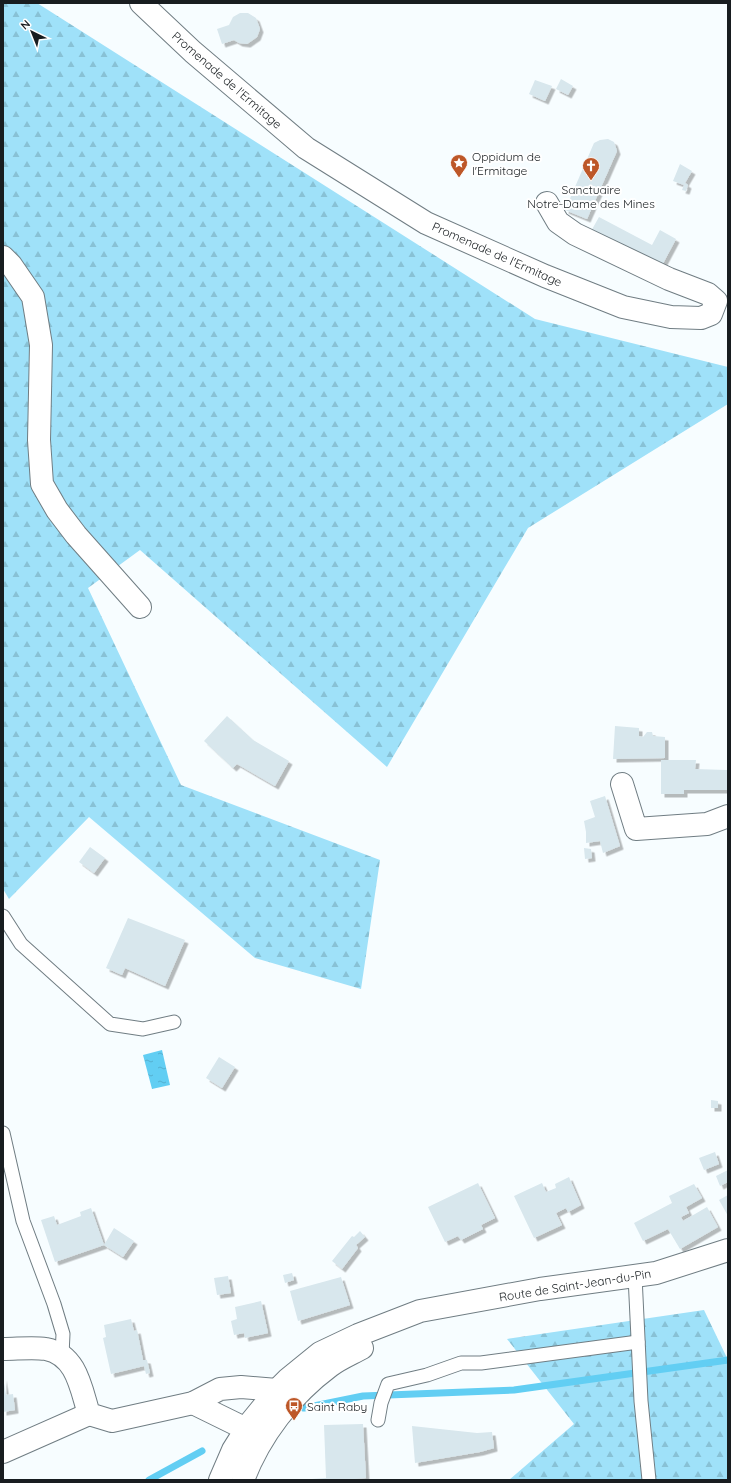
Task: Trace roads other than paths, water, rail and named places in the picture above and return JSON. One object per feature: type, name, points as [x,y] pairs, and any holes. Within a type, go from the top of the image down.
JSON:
[{"type":"street","name":"Promenade de l'Ermitage","points":[[141,3],[193,52],[306,148],[426,223],[545,276],[623,307],[671,317],[701,318],[711,314],[716,301],[708,294],[669,279],[575,234],[558,222],[547,203]]},
{"type":"street","points":[[3,257],[11,265],[33,297],[41,345],[39,440],[42,484],[57,510],[76,535],[140,608]]},
{"type":"street","points":[[622,784],[636,828],[707,824],[728,816]]},
{"type":"street","name":"Route de Saint-Jean-du-Pin","points":[[701,1258],[728,1239]]},
{"type":"street","name":"Route de Saint-Jean-du-Pin","points":[[220,1480],[233,1450],[264,1403],[288,1378],[326,1350],[390,1322],[420,1311],[540,1289],[656,1273],[728,1250]]},
{"type":"street","name":"Route de Saint-Jean-du-Pin","points":[[243,1480],[252,1457],[275,1422],[299,1391],[338,1362],[372,1342],[447,1306]]},
{"type":"street","points":[[3,1349],[46,1349],[62,1355],[74,1368],[89,1414]]},
{"type":"street","points":[[3,1452],[89,1414],[112,1421],[193,1403],[220,1390],[241,1387],[277,1390]]},
{"type":"street","points":[[193,1403],[246,1429]]},
{"type":"lane","points":[[3,916],[21,944],[110,1024],[143,1030],[174,1022]]},
{"type":"lane","points":[[3,1133],[23,1221],[54,1304],[63,1334],[62,1355]]},
{"type":"lane","points":[[635,1276],[641,1401],[649,1480]]},
{"type":"lane","points":[[378,1420],[381,1402],[388,1384],[427,1375],[461,1363],[481,1363],[639,1346]]},
{"type":"water","points":[[162,1050],[170,1085],[152,1089],[143,1055]]},
{"type":"waterway","points":[[304,1408],[363,1396],[514,1390],[728,1360]]},
{"type":"waterway","points":[[149,1480],[202,1451]]},
{"type":"place","name":"Oppidum de l'Ermitage","points":[[459,178]]},
{"type":"place","name":"Sanctuaire Notre-Dame des Mines","points":[[591,181]]},
{"type":"place","name":"Saint Raby","points":[[294,1421]]}]
